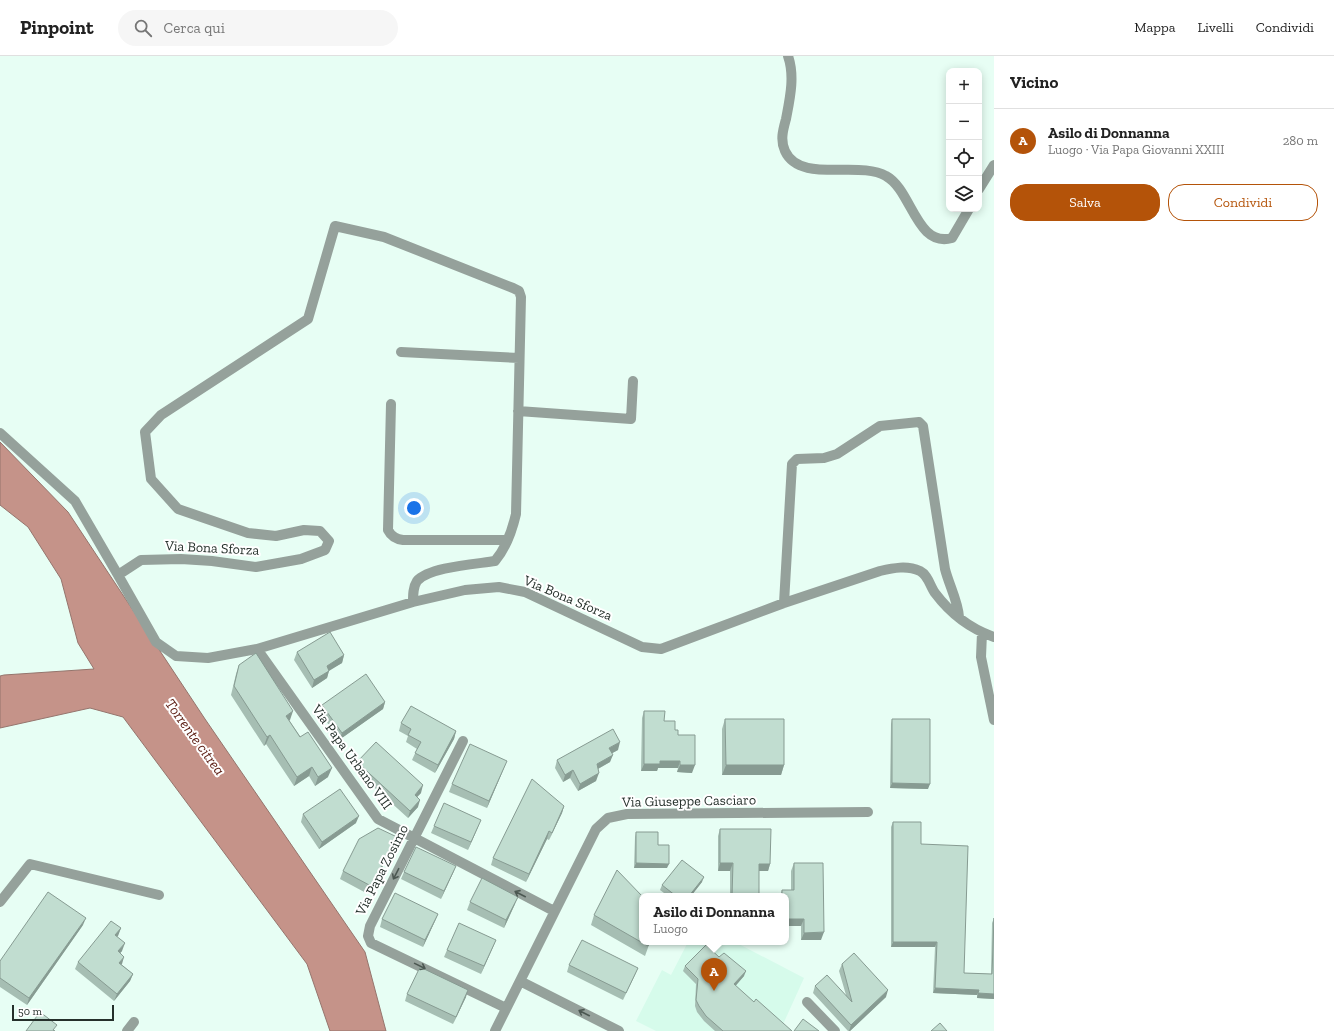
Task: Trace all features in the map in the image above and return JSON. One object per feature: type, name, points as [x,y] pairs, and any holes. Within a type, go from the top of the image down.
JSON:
[{"type":"street","points":[[788,56],[792,73],[791,91],[782,141],[786,153],[793,161],[809,169],[863,169],[878,172],[888,177],[896,184],[905,197],[922,228],[928,234],[940,239],[952,238],[967,212]]},
{"type":"street","points":[[982,184],[994,165]]},
{"type":"street","name":"Via Bona Sforza","points":[[519,358],[521,297],[519,291],[384,237],[335,226],[308,319],[161,415],[145,432],[151,479],[178,509],[248,533],[276,536],[304,530],[320,531],[329,541],[325,550],[301,559],[256,567],[212,561],[181,559],[141,560],[118,575],[156,642],[176,656],[208,658],[257,649],[413,602],[465,590],[499,587],[525,592],[642,647],[661,649],[784,603],[880,570],[896,568],[910,568],[921,571],[928,579],[942,602],[959,617],[982,633],[994,637]]},
{"type":"street","points":[[401,352],[519,358],[516,514],[507,540],[501,553],[494,560],[424,576],[417,582],[413,592],[413,602]]},
{"type":"street","points":[[518,411],[631,419],[633,381]]},
{"type":"street","points":[[391,404],[388,530],[390,535],[398,540],[507,540]]},
{"type":"street","points":[[784,603],[790,470],[792,464],[797,459],[824,458],[838,454],[880,426],[919,422],[923,426],[945,569],[949,587],[958,607],[959,617]]},
{"type":"street","points":[[0,433],[75,500],[118,575]]},
{"type":"street","points":[[982,633],[981,657],[994,720]]},
{"type":"street","name":"Via Papa Urbano VIII","points":[[257,649],[378,819],[554,912]]},
{"type":"street","name":"Via Papa Zosimo","points":[[463,741],[370,926],[368,936],[371,943],[506,1008]]},
{"type":"street","name":"Via Giuseppe Casciaro","points":[[495,1031],[596,829],[608,818],[627,814],[868,812]]},
{"type":"street","points":[[0,902],[30,864],[159,895]]},
{"type":"street","points":[[520,981],[618,1031]]},
{"type":"street","points":[[807,1002],[835,1031]]},
{"type":"street","points":[[127,1031],[134,1022]]},
{"type":"shaded area","points":[[686,945],[741,945],[804,978],[780,1031],[656,1031],[636,1021],[662,970],[671,975]]},
{"type":"water","name":"Torrente citrea","points":[[0,442],[68,512],[205,719],[365,952],[386,1031],[330,1031],[307,964],[123,717],[90,708],[0,728],[0,676],[94,669],[78,643],[61,579],[28,527],[0,505]]},
{"type":"building","points":[[330,632],[344,655],[327,666],[329,671],[314,680],[297,652]]},
{"type":"building","points":[[256,653],[293,711],[286,716],[300,737],[308,732],[332,768],[318,777],[312,767],[297,777],[270,735],[267,737],[234,686],[239,665]]},
{"type":"building","points":[[366,674],[385,702],[342,733],[322,705]]},
{"type":"building","points":[[411,706],[456,731],[438,765],[415,753],[421,742],[408,735],[411,729],[401,723]]},
{"type":"building","points":[[644,711],[665,711],[664,721],[675,721],[675,730],[678,730],[678,735],[695,735],[695,765],[680,765],[680,761],[660,761],[660,764],[644,764]]},
{"type":"building","points":[[725,719],[784,719],[784,765],[726,765]]},
{"type":"building","points":[[892,719],[930,719],[930,784],[892,783]]},
{"type":"building","points":[[613,729],[620,742],[609,748],[613,755],[597,764],[599,773],[580,784],[573,770],[565,775],[557,760]]},
{"type":"building","points":[[376,742],[423,785],[415,795],[420,800],[410,811],[357,762]]},
{"type":"building","points":[[470,744],[507,761],[489,801],[452,784]]},
{"type":"building","points":[[532,779],[564,806],[552,833],[549,831],[529,874],[493,858]]},
{"type":"building","points":[[340,789],[359,816],[322,842],[303,814]]},
{"type":"building","points":[[444,803],[481,820],[471,842],[434,826]]},
{"type":"building","points":[[893,822],[921,822],[921,844],[968,846],[964,973],[992,974],[994,918],[994,994],[978,993],[979,990],[935,988],[937,942],[893,942]]},
{"type":"building","points":[[378,828],[397,837],[371,886],[343,871],[359,839]]},
{"type":"building","points":[[720,829],[771,829],[770,864],[759,864],[759,893],[732,893],[733,863],[720,863]]},
{"type":"building","points":[[636,832],[658,832],[658,845],[669,845],[669,864],[636,863]]},
{"type":"building","points":[[416,847],[456,866],[444,891],[404,872]]},
{"type":"building","points":[[682,860],[704,877],[691,893],[672,893],[662,885]]},
{"type":"building","points":[[794,863],[823,863],[824,932],[804,933],[804,919],[789,919],[789,893],[782,893],[782,890],[794,890]]},
{"type":"building","points":[[617,870],[639,893],[639,941],[594,915]]},
{"type":"building","points":[[482,878],[518,897],[506,920],[470,902]]},
{"type":"building","points":[[48,892],[86,918],[29,998],[0,978],[0,961]]},
{"type":"building","points":[[395,893],[438,914],[425,940],[382,919]]},
{"type":"building","points":[[111,921],[121,928],[115,935],[125,943],[118,951],[124,957],[119,963],[133,974],[117,994],[78,962]]},
{"type":"building","points":[[459,923],[496,940],[484,966],[447,950]]},
{"type":"building","points":[[582,940],[638,968],[626,993],[569,965]]},
{"type":"building","points":[[706,945],[719,957],[724,953],[746,971],[734,984],[754,1002],[756,999],[792,1031],[723,1031],[706,1016],[696,1000],[698,979],[685,966]]},
{"type":"building","points":[[854,953],[888,990],[851,1025],[815,986],[827,975],[852,1002],[842,964]]},
{"type":"building","points":[[420,967],[468,990],[456,1017],[407,994]]},
{"type":"building","points":[[40,1012],[57,1025],[53,1030],[55,1031],[26,1031]]},
{"type":"building","points":[[803,1019],[819,1031],[794,1031]]},
{"type":"building","points":[[940,1023],[947,1031],[931,1031]]},
{"type":"place","name":"Asilo di Donnanna","points":[[714,991]]}]
